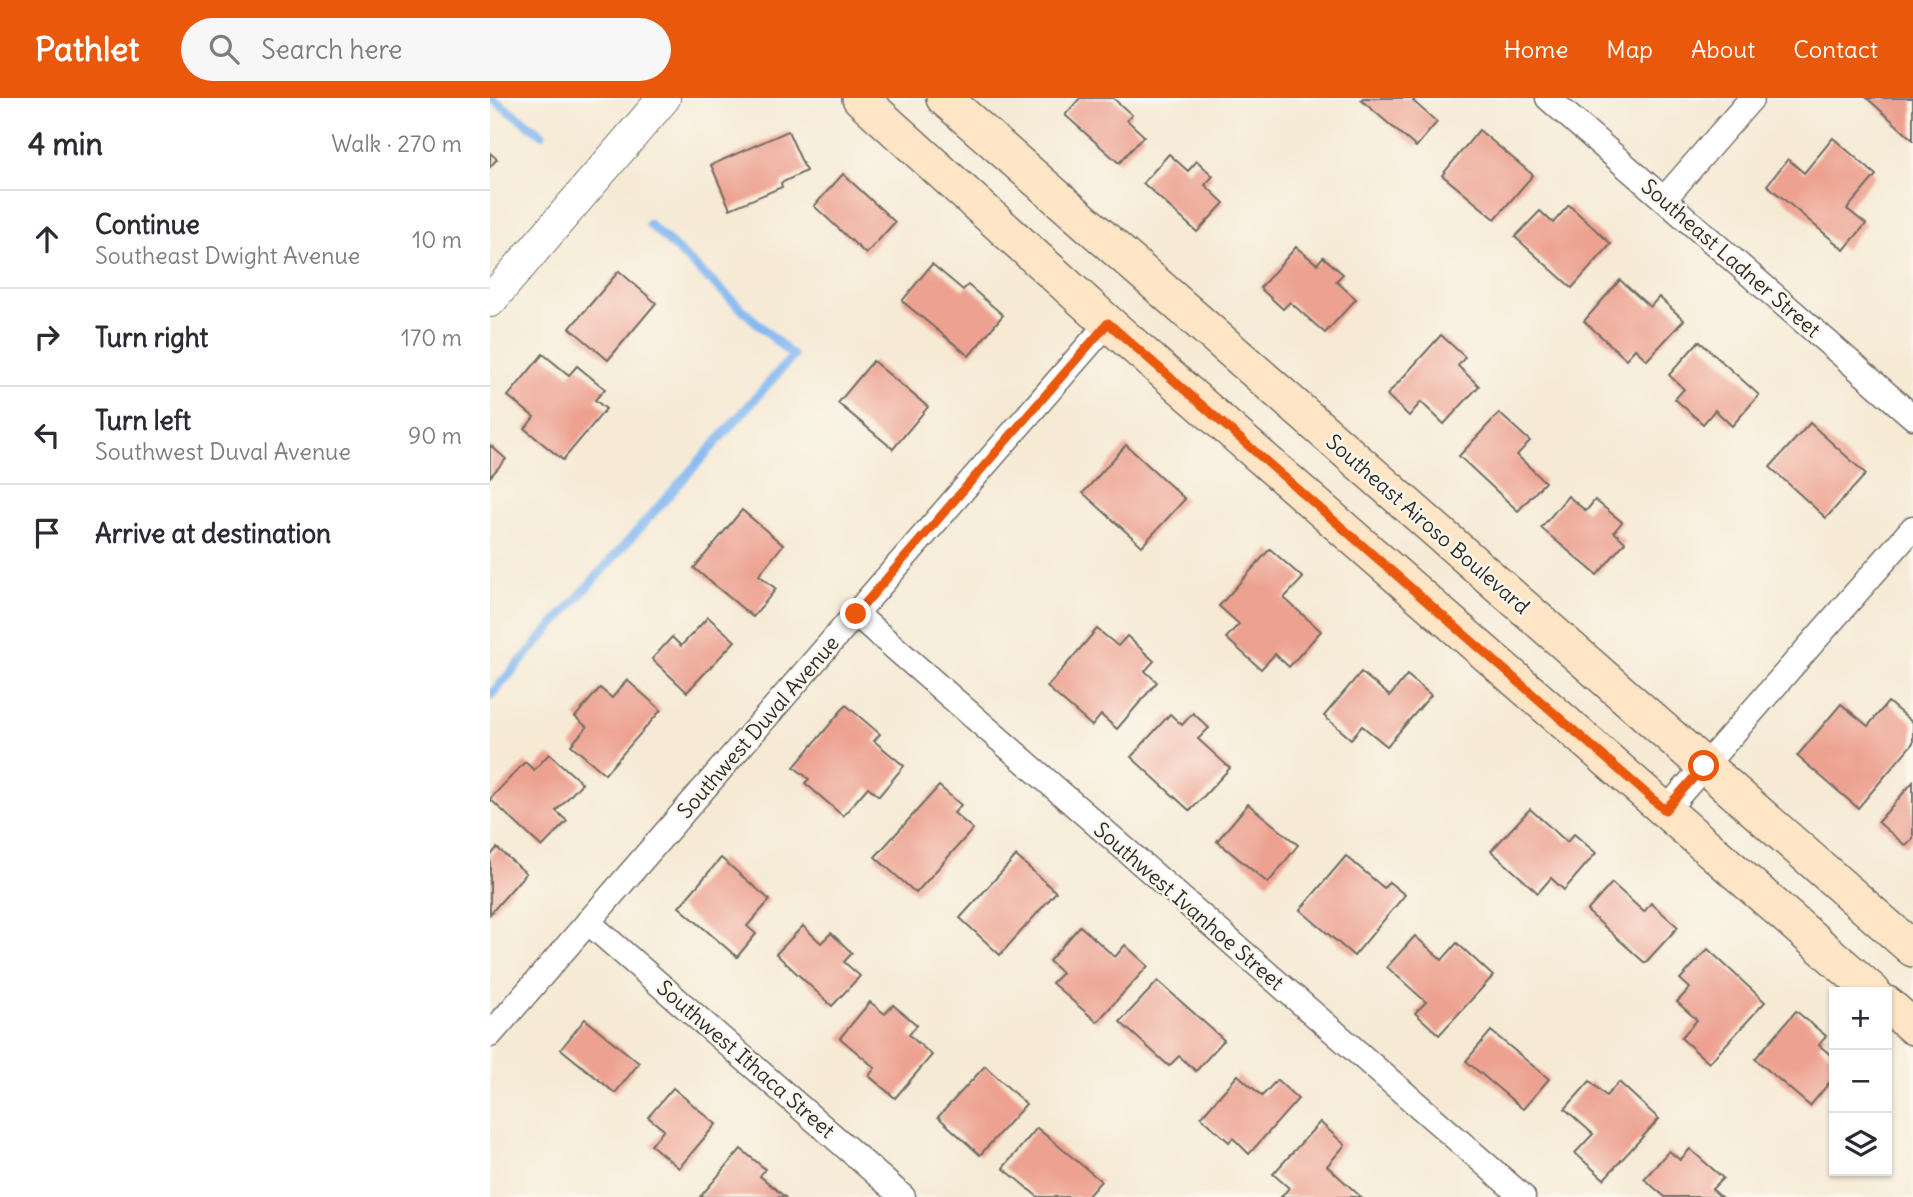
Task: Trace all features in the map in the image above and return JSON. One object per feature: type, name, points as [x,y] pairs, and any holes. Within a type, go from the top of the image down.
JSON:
[{"type":"main road","points":[[860,98],[1108,323],[1867,987]]},
{"type":"main road","name":"Southeast Airoso Boulevard","points":[[944,98],[1913,949]]},
{"type":"main road","points":[[1892,1008],[1913,1027]]},
{"type":"street","points":[[490,301],[664,98]]},
{"type":"street","name":"Southeast Ladner Street","points":[[1548,98],[1913,417]]},
{"type":"street","points":[[1664,199],[1752,98]]},
{"type":"street","name":"Southwest Duval Avenue","points":[[490,1035],[1108,323]]},
{"type":"street","points":[[1665,810],[1913,528]]},
{"type":"street","name":"Southwest Ivanhoe Street","points":[[856,614],[1522,1197]]},
{"type":"street","name":"Southwest Ithaca Street","points":[[588,922],[904,1197]]},
{"type":"building","points":[[1080,98],[1113,98],[1132,115],[1127,120],[1144,136],[1119,163],[1065,115]]},
{"type":"building","points":[[1416,98],[1413,101],[1437,122],[1416,147],[1361,100]]},
{"type":"building","points":[[1867,98],[1913,98],[1913,140]]},
{"type":"building","points":[[1479,130],[1533,175],[1495,219],[1442,175]]},
{"type":"building","points":[[788,131],[806,171],[781,183],[782,187],[730,209],[711,165]]},
{"type":"building","points":[[1833,138],[1876,175],[1847,209],[1866,224],[1844,250],[1767,185],[1788,159],[1804,173]]},
{"type":"building","points":[[490,153],[497,159],[490,167]]},
{"type":"building","points":[[1169,154],[1188,171],[1197,161],[1213,176],[1205,185],[1224,203],[1197,232],[1143,183]]},
{"type":"building","points":[[843,174],[895,222],[866,254],[814,206]]},
{"type":"building","points":[[1569,205],[1611,244],[1572,288],[1515,237],[1540,211],[1553,223]]},
{"type":"building","points":[[1296,247],[1317,264],[1323,257],[1343,274],[1336,281],[1356,299],[1325,333],[1290,302],[1283,309],[1260,288]]},
{"type":"building","points":[[932,264],[963,290],[968,285],[1003,315],[969,356],[902,301]]},
{"type":"building","points":[[619,271],[656,303],[608,360],[570,328]]},
{"type":"building","points":[[1620,280],[1650,307],[1659,297],[1684,320],[1647,360],[1635,349],[1626,359],[1584,321]]},
{"type":"building","points":[[1441,335],[1465,357],[1458,366],[1479,386],[1444,424],[1421,402],[1409,416],[1387,395]]},
{"type":"building","points":[[1699,341],[1759,395],[1732,426],[1715,410],[1703,424],[1675,399],[1684,389],[1669,375]]},
{"type":"building","points":[[543,354],[569,375],[577,366],[605,389],[595,400],[606,409],[563,460],[525,429],[534,417],[508,396]]},
{"type":"building","points":[[873,361],[928,407],[893,449],[838,403]]},
{"type":"building","points":[[1499,413],[1530,441],[1517,455],[1545,482],[1518,511],[1459,456]]},
{"type":"building","points":[[1810,423],[1866,474],[1826,518],[1770,467]]},
{"type":"building","points":[[490,445],[506,459],[490,477]]},
{"type":"building","points":[[1126,445],[1185,499],[1142,546],[1083,493]]},
{"type":"building","points":[[1568,496],[1586,511],[1595,500],[1622,522],[1614,532],[1625,542],[1597,575],[1541,528]]},
{"type":"building","points":[[742,510],[783,545],[759,575],[776,589],[753,617],[694,568]]},
{"type":"building","points":[[1270,549],[1303,578],[1284,598],[1321,631],[1289,667],[1275,654],[1261,669],[1226,638],[1239,624],[1219,606]]},
{"type":"building","points":[[708,617],[735,641],[687,692],[652,659],[672,637],[681,646]]},
{"type":"building","points":[[1097,629],[1118,646],[1127,636],[1154,661],[1145,671],[1157,682],[1117,729],[1101,715],[1092,726],[1047,687]]},
{"type":"building","points":[[1361,672],[1390,696],[1407,675],[1431,695],[1387,746],[1362,726],[1351,739],[1324,716]]},
{"type":"building","points":[[627,680],[661,710],[605,774],[571,745],[587,727],[575,717],[600,688],[612,698]]},
{"type":"building","points":[[1888,702],[1913,723],[1913,743],[1858,808],[1797,756],[1841,704],[1868,726]]},
{"type":"building","points":[[846,705],[880,734],[874,741],[904,766],[879,796],[868,787],[843,816],[805,783],[809,779],[794,767]]},
{"type":"building","points":[[1193,713],[1209,728],[1198,739],[1230,768],[1190,811],[1131,757],[1170,714],[1182,725]]},
{"type":"building","points":[[549,754],[582,783],[556,811],[567,821],[542,847],[490,799],[525,762],[534,770]]},
{"type":"building","points":[[1913,782],[1913,839],[1906,846],[1878,822]]},
{"type":"building","points":[[939,786],[961,805],[954,813],[973,829],[916,893],[875,857]]},
{"type":"building","points":[[1248,804],[1298,845],[1268,883],[1217,841]]},
{"type":"building","points":[[1530,809],[1567,842],[1574,834],[1596,853],[1564,890],[1551,878],[1538,893],[1491,851]]},
{"type":"building","points":[[497,848],[526,873],[490,914],[490,856]]},
{"type":"building","points":[[1016,856],[1056,892],[1000,955],[960,918]]},
{"type":"building","points":[[1346,856],[1384,888],[1389,882],[1405,895],[1354,956],[1300,910]]},
{"type":"building","points":[[721,858],[770,900],[747,926],[756,934],[737,957],[679,907]]},
{"type":"building","points":[[1612,883],[1644,912],[1651,903],[1678,927],[1645,963],[1587,911]]},
{"type":"building","points":[[803,926],[821,943],[831,933],[852,953],[844,962],[860,976],[832,1006],[776,954]]},
{"type":"building","points":[[1080,926],[1115,957],[1125,945],[1148,966],[1097,1022],[1052,983],[1062,973],[1049,961]]},
{"type":"building","points":[[1415,936],[1442,960],[1457,943],[1493,976],[1439,1035],[1415,1013],[1426,1002],[1387,967]]},
{"type":"building","points":[[1708,949],[1765,1002],[1709,1063],[1681,1038],[1697,1020],[1677,1002],[1690,988],[1680,979]]},
{"type":"building","points":[[1158,981],[1224,1040],[1196,1071],[1179,1056],[1169,1066],[1120,1022]]},
{"type":"building","points":[[870,1002],[885,1014],[893,1005],[917,1025],[909,1035],[932,1055],[895,1098],[869,1076],[875,1068],[840,1038]]},
{"type":"building","points":[[1796,1011],[1826,1036],[1819,1045],[1829,1054],[1829,1083],[1810,1106],[1755,1059]]},
{"type":"building","points":[[585,1019],[639,1063],[615,1093],[561,1049]]},
{"type":"building","points":[[1491,1031],[1549,1079],[1523,1109],[1466,1061]]},
{"type":"building","points":[[985,1066],[1026,1104],[980,1155],[938,1117]]},
{"type":"building","points":[[1238,1075],[1262,1096],[1277,1080],[1298,1099],[1249,1154],[1233,1138],[1229,1142],[1201,1117]]},
{"type":"building","points":[[1590,1081],[1606,1096],[1619,1082],[1659,1119],[1604,1179],[1575,1153],[1593,1134],[1565,1109]]},
{"type":"building","points":[[673,1088],[716,1124],[679,1168],[651,1145],[664,1130],[648,1117]]},
{"type":"building","points":[[1320,1122],[1345,1145],[1327,1166],[1361,1197],[1281,1197],[1289,1188],[1273,1174]]},
{"type":"building","points":[[1037,1128],[1101,1181],[1087,1197],[1038,1197],[1003,1168]]},
{"type":"building","points":[[741,1149],[765,1169],[760,1176],[785,1197],[700,1197]]},
{"type":"building","points":[[1690,1149],[1723,1178],[1712,1189],[1721,1197],[1665,1197],[1644,1179],[1669,1151],[1680,1160]]},
{"type":"waterway","points":[[491,98],[542,134]]},
{"type":"waterway","points":[[490,696],[793,356],[649,224]]},
{"type":"route","points":[[856,614],[1108,323],[1665,810],[1704,766]]}]
